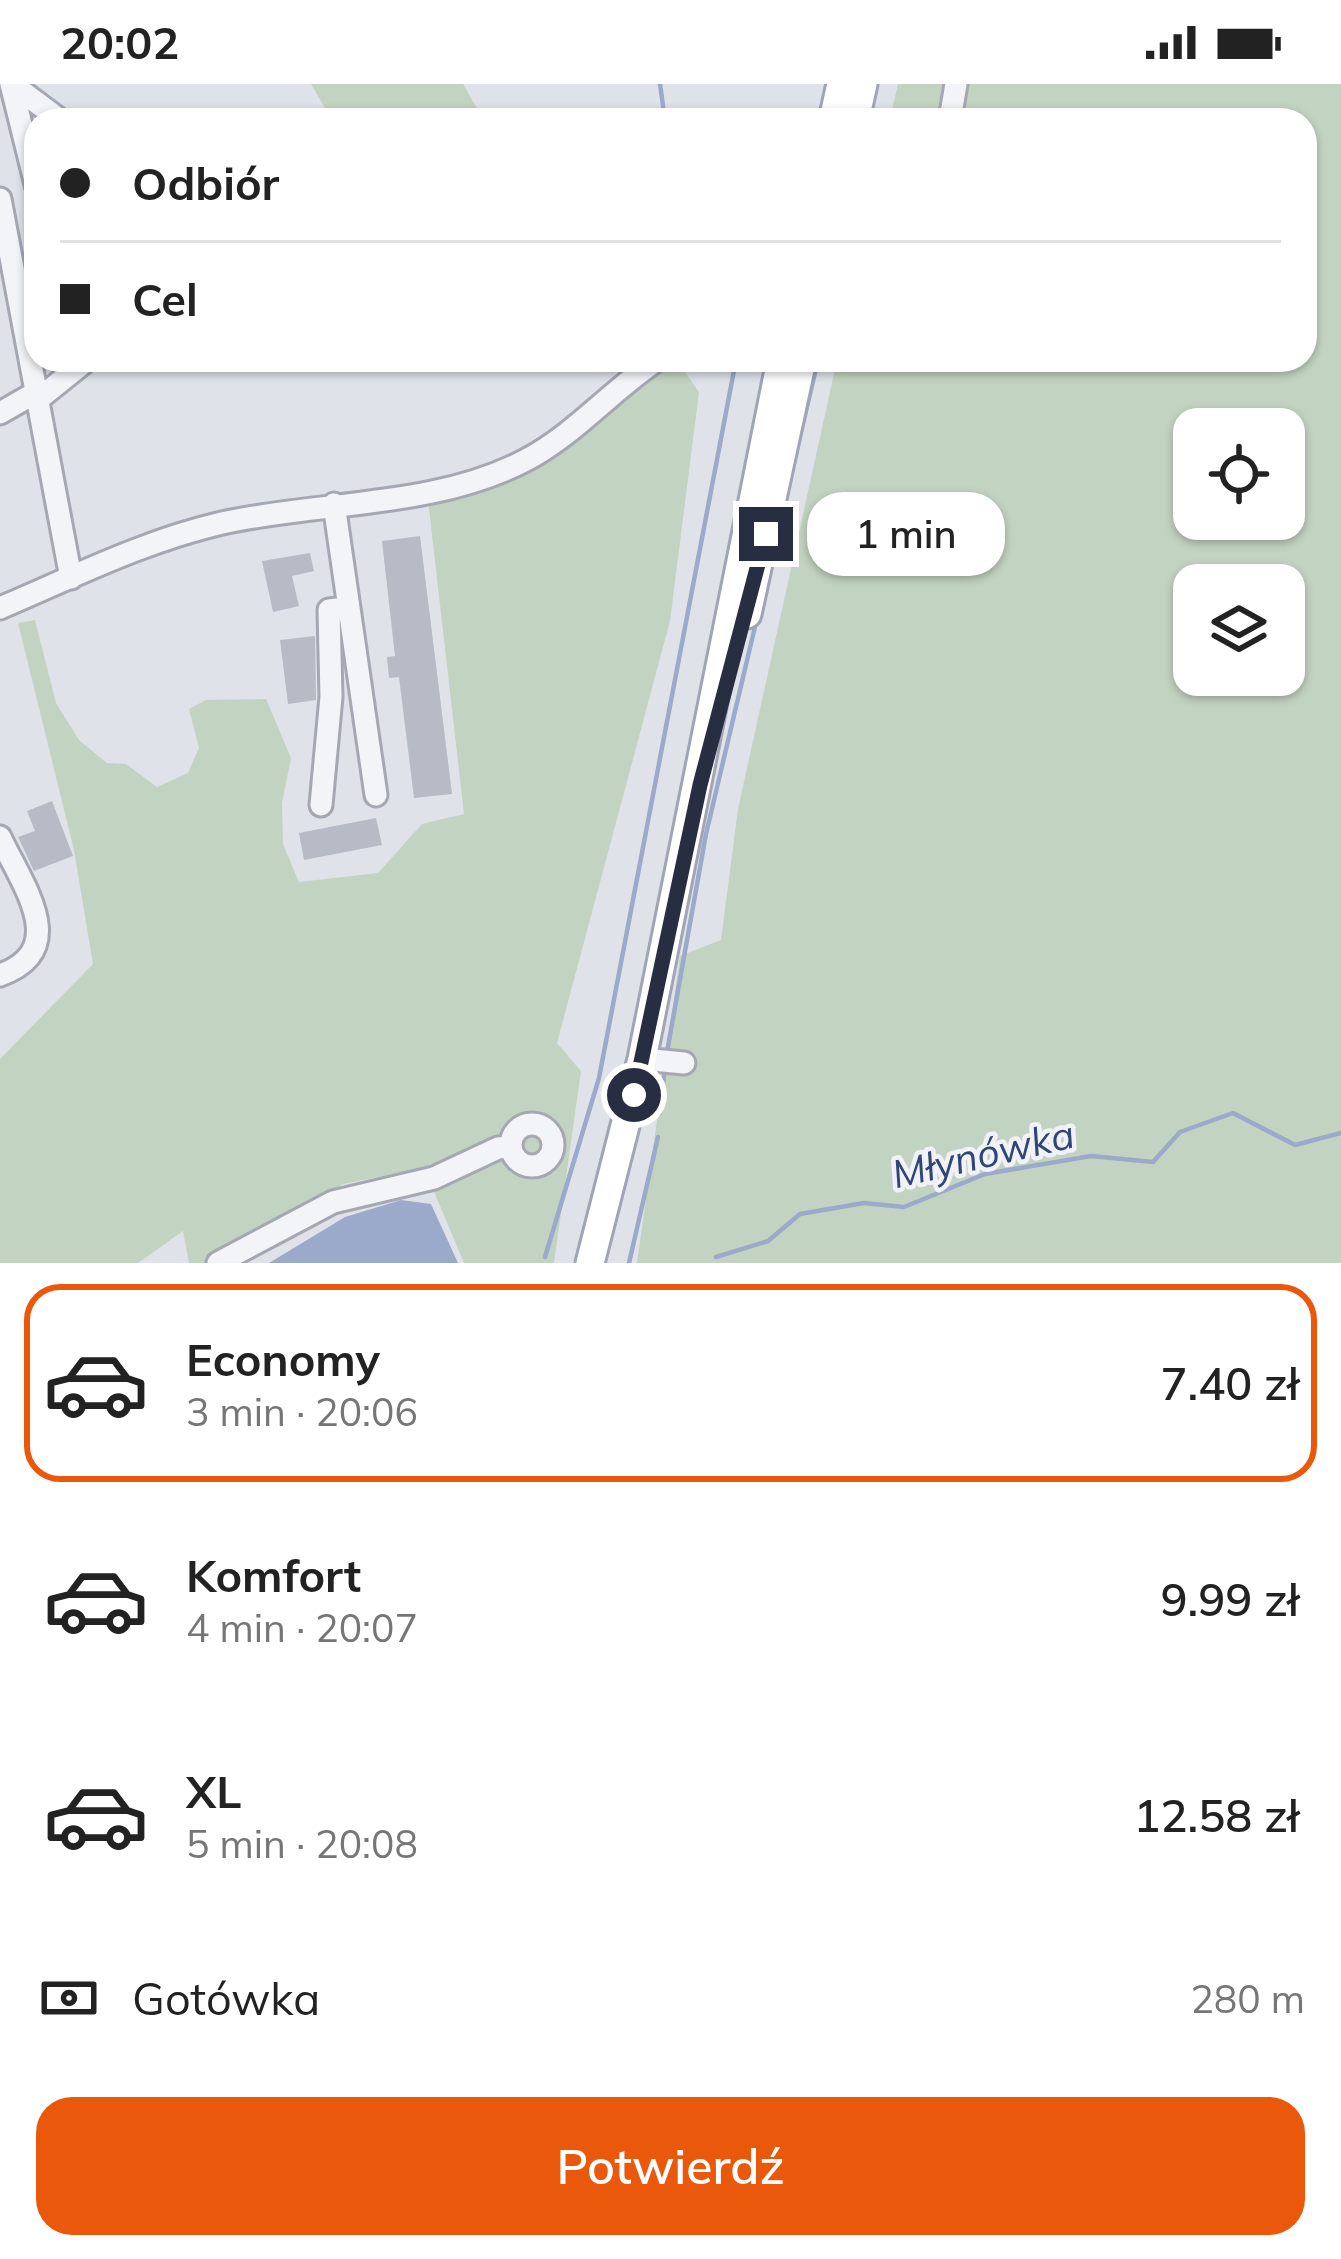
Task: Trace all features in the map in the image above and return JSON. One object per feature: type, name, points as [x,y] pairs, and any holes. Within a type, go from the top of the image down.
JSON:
[{"type":"main road","points":[[590,1263],[642,1059],[779,372]]},
{"type":"main road","points":[[700,785],[757,573],[799,372]]},
{"type":"main road","points":[[607,1263],[626,1131]]},
{"type":"street","points":[[12,84],[37,108]]},
{"type":"street","points":[[12,84],[24,134]]},
{"type":"street","points":[[0,199],[24,318]]},
{"type":"street","points":[[32,372],[71,578]]},
{"type":"street","points":[[0,413],[35,397],[71,372]]},
{"type":"street","points":[[0,608],[174,536],[334,504],[411,495],[528,459],[641,372]]},
{"type":"street","points":[[334,504],[376,795]]},
{"type":"street","points":[[321,805],[332,697],[329,610],[347,608]]},
{"type":"street","points":[[0,837],[37,920],[40,938],[27,962],[0,975]]},
{"type":"street","points":[[642,1059],[684,1063]]},
{"type":"street","points":[[218,1263],[333,1202],[434,1178],[498,1148],[511,1147]]},
{"type":"green space","points":[[311,84],[463,84],[477,108],[325,108]]},
{"type":"green space","points":[[898,84],[1341,84],[1341,1263],[637,1263],[680,956],[721,940],[738,809],[834,372],[1317,372],[1317,108],[893,108]]},
{"type":"green space","points":[[661,372],[685,372],[699,392],[670,621],[557,1043],[581,1071],[554,1263],[464,1263],[424,1168],[343,1184],[222,1263],[189,1263],[183,1231],[138,1263],[0,1263],[0,1059],[93,964],[74,850],[18,623],[35,620],[56,703],[79,740],[107,763],[126,764],[157,787],[188,773],[199,748],[189,709],[206,700],[266,699],[291,758],[282,803],[283,844],[299,882],[378,873],[422,824],[464,814],[428,500],[597,416]]},
{"type":"water","points":[[401,1200],[431,1204],[458,1263],[269,1263],[345,1217]]},
{"type":"building","points":[[420,536],[452,794],[414,798],[399,677],[389,678],[387,657],[395,656],[382,541]]},
{"type":"building","points":[[310,553],[314,571],[292,576],[299,606],[273,612],[262,561]]},
{"type":"building","points":[[315,636],[316,700],[288,704],[280,640]]},
{"type":"building","points":[[52,801],[73,856],[34,871],[18,837],[35,831],[27,811]]},
{"type":"building","points":[[376,818],[382,845],[304,860],[299,833]]},
{"type":"waterway","points":[[660,84],[663,108]]},
{"type":"waterway","points":[[545,1257],[599,1078],[734,372]]},
{"type":"waterway","points":[[667,1052],[706,834],[815,372]]},
{"type":"waterway","points":[[660,1113],[664,1075]]},
{"type":"waterway","name":"Młynówka","points":[[716,1257],[768,1241],[800,1214],[864,1203],[904,1207],[985,1174],[1091,1156],[1153,1162],[1180,1132],[1233,1113],[1295,1145],[1341,1133]]},
{"type":"waterway","points":[[629,1263],[658,1137]]},
{"type":"route","points":[[634,1095],[700,785],[766,534]]}]
